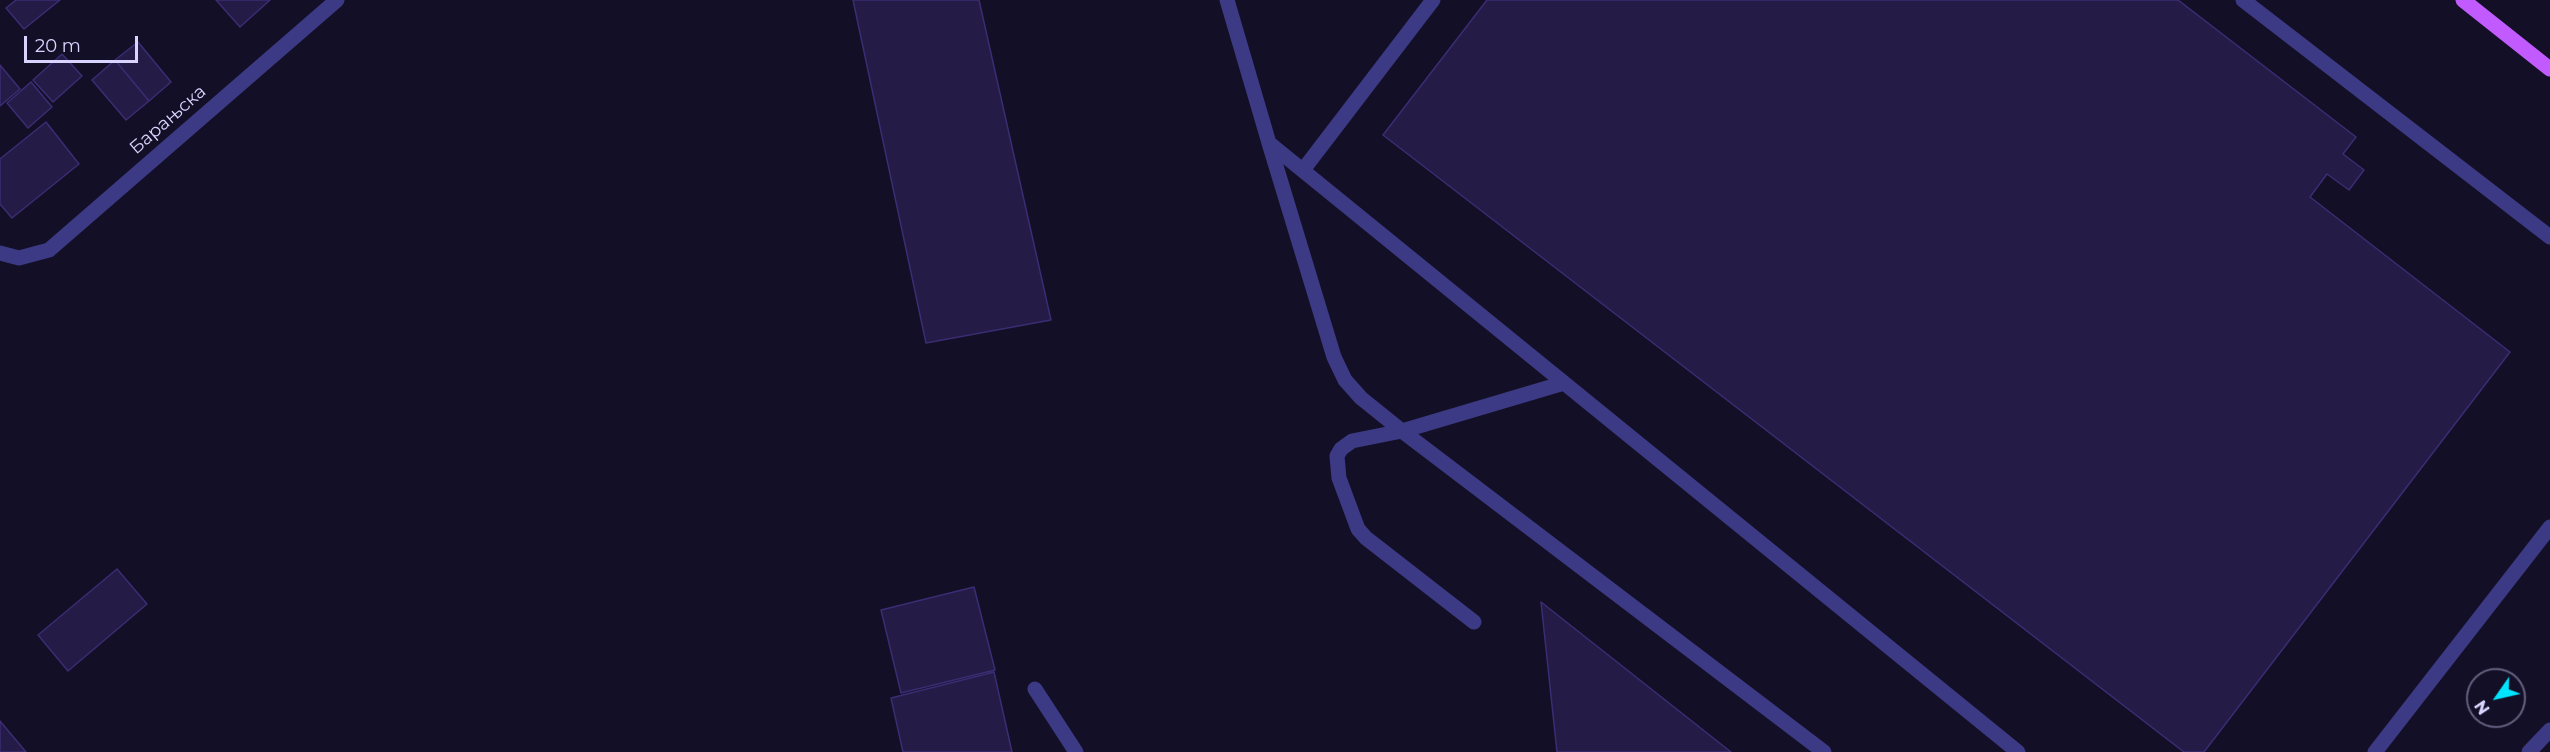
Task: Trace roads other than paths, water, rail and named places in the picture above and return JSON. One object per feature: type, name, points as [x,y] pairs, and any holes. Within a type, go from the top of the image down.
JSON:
[{"type":"main road","points":[[2463,0],[2550,69]]},
{"type":"street","name":"Барањска","points":[[0,253],[19,258],[49,250],[336,0]]},
{"type":"street","points":[[1227,0],[1334,357],[1345,380],[1361,398],[1402,431],[1824,752]]},
{"type":"street","points":[[1303,170],[1433,0]]},
{"type":"street","points":[[2243,0],[2550,237]]},
{"type":"street","points":[[1269,143],[2018,752]]},
{"type":"street","points":[[1474,622],[1366,538],[1354,519],[1340,478],[1337,456],[1352,441],[1402,431],[1564,383]]},
{"type":"street","points":[[2375,752],[2550,527]]},
{"type":"street","points":[[1035,689],[1076,752]]},
{"type":"street","points":[[2529,752],[2550,730]]}]
